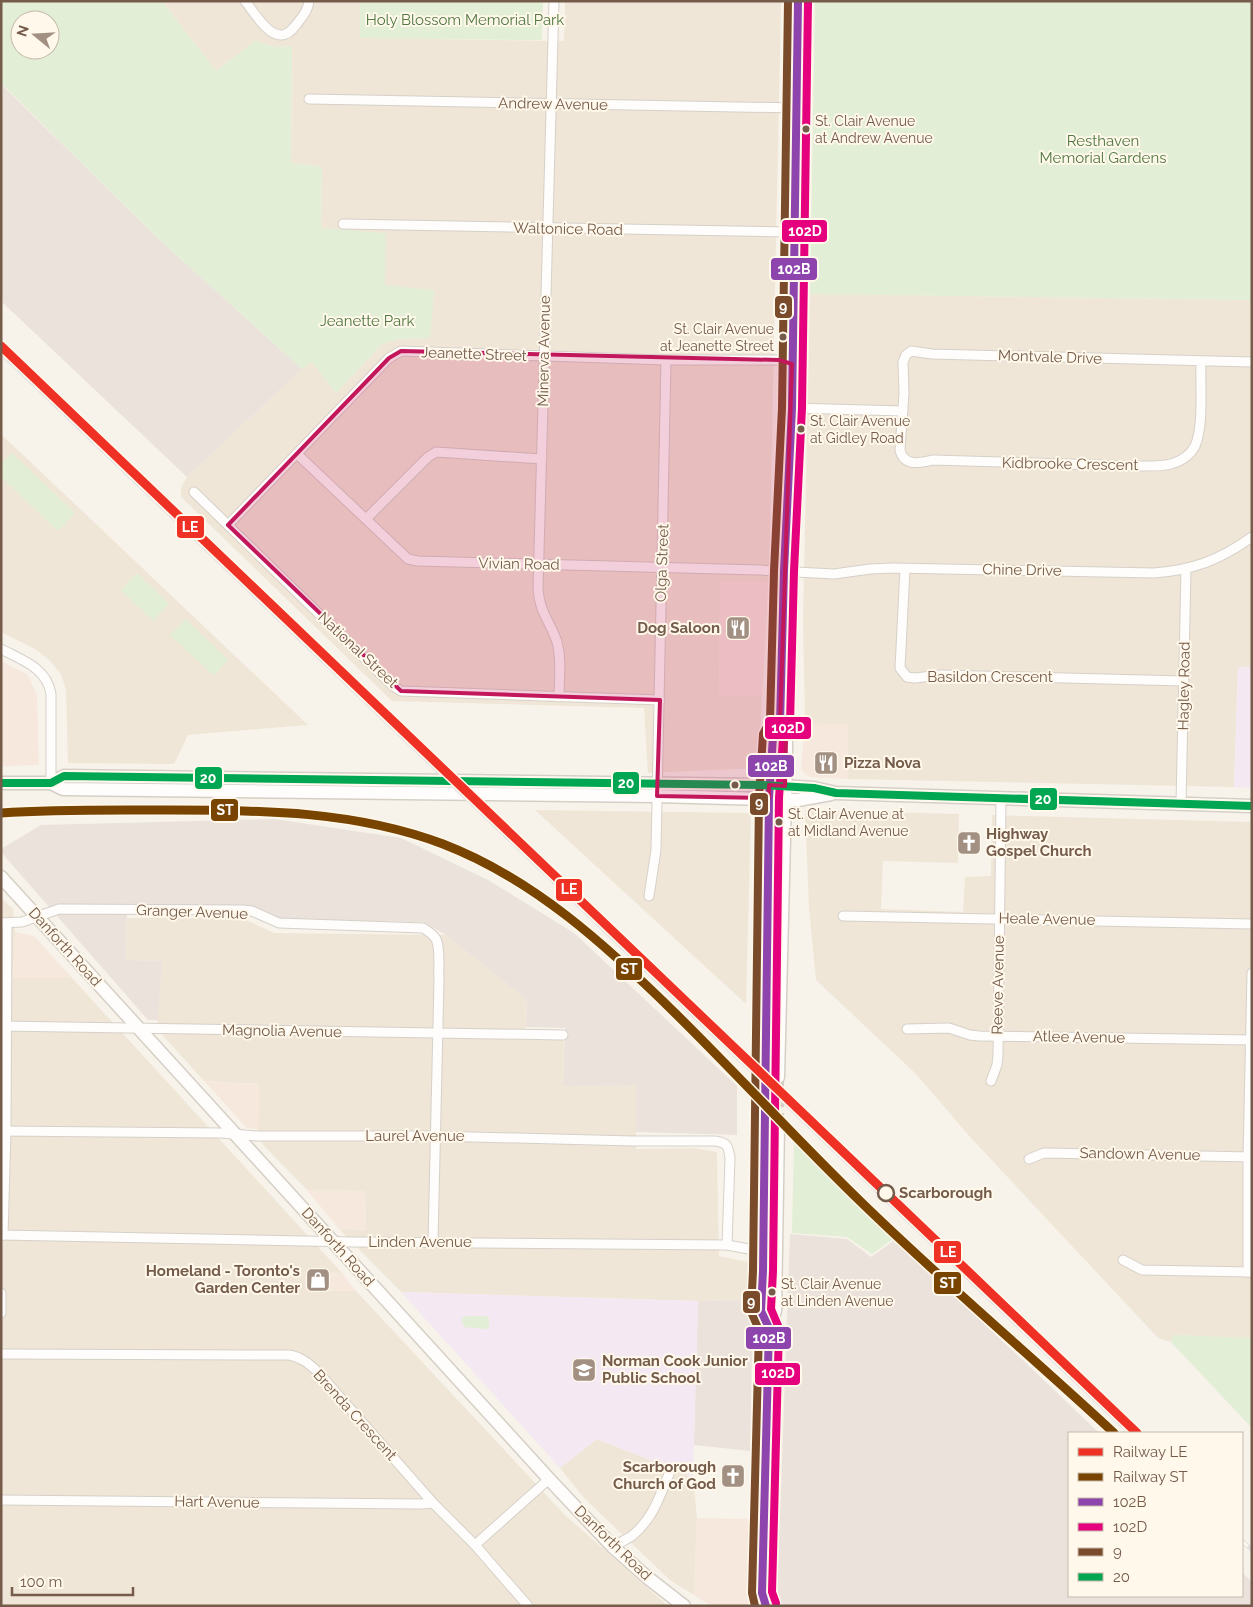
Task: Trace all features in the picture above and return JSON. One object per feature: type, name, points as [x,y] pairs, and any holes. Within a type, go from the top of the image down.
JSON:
[{"type":"main road","points":[[778,1077],[786,740],[780,724],[784,571],[792,408],[798,1]]},
{"type":"main road","points":[[765,1065],[769,791],[773,736],[780,724]]},
{"type":"main road","points":[[1,783],[51,783],[63,789],[657,789],[785,792],[814,788],[836,793],[1252,806]]},
{"type":"main road","name":"Danforth Road","points":[[1,877],[549,1479],[613,1547],[684,1606]]},
{"type":"main road","points":[[764,1110],[761,1311],[768,1328]]},
{"type":"main road","points":[[766,1606],[761,1599],[768,1328],[775,1311],[778,1125]]},
{"type":"street","points":[[245,1],[270,32],[279,35],[293,30],[309,8],[309,1]]},
{"type":"street","name":"Minerva Avenue","points":[[554,1],[538,590],[540,606],[557,643],[560,660],[559,697]]},
{"type":"street","name":"Andrew Avenue","points":[[309,99],[550,105],[797,108]]},
{"type":"street","name":"Waltonice Road","points":[[343,224],[794,232]]},
{"type":"street","name":"Montvale Drive","points":[[903,411],[903,362],[906,355],[911,351],[932,354],[1252,362]]},
{"type":"street","name":"Jeanette Street","points":[[228,525],[389,358],[397,352],[666,360],[779,360],[792,364]]},
{"type":"street","name":"Olga Street","points":[[649,896],[656,850],[666,360]]},
{"type":"street","name":"Kidbrooke Crescent","points":[[903,411],[900,450],[902,457],[907,462],[922,463],[933,460],[1162,466],[1180,461],[1190,454],[1194,447],[1200,424],[1201,362]]},
{"type":"street","points":[[792,408],[903,411]]},
{"type":"street","points":[[366,519],[428,457],[436,452],[542,459]]},
{"type":"street","name":"Vivian Road","points":[[297,454],[408,559],[784,571]]},
{"type":"street","name":"National Street","points":[[194,492],[393,686],[401,691],[660,700]]},
{"type":"street","name":"Chine Drive","points":[[784,571],[834,574],[870,569],[905,568],[1134,573],[1175,572],[1213,561],[1232,552],[1252,538]]},
{"type":"street","name":"Basildon Crescent","points":[[905,568],[900,668],[907,677],[942,675],[1184,681]]},
{"type":"street","name":"Hagley Road","points":[[1181,804],[1186,569]]},
{"type":"street","points":[[1,649],[37,668],[44,675],[50,686],[51,783]]},
{"type":"street","name":"Reeve Avenue","points":[[991,1081],[997,1065],[1001,798]]},
{"type":"street","name":"Granger Avenue","points":[[4,923],[22,922],[59,909],[242,910],[252,911],[279,924],[423,928],[431,933],[436,939],[438,949],[439,980],[433,1242]]},
{"type":"street","name":"Heale Avenue","points":[[843,916],[1252,924]]},
{"type":"street","points":[[2,1235],[4,923]]},
{"type":"street","points":[[1123,1260],[1142,1270],[1250,1272],[1252,973]]},
{"type":"street","name":"Magnolia Avenue","points":[[4,1026],[564,1035]]},
{"type":"street","name":"Atlee Avenue","points":[[907,1028],[949,1028],[970,1035],[998,1036],[1251,1040]]},
{"type":"street","name":"Laurel Avenue","points":[[4,1131],[715,1141],[727,1144],[730,1158],[727,1245]]},
{"type":"street","name":"Sandown Avenue","points":[[1029,1159],[1044,1153],[1250,1157]]},
{"type":"street","name":"Linden Avenue","points":[[2,1235],[727,1245],[776,1258]]},
{"type":"street","points":[[1,1313],[2,1293]]},
{"type":"street","name":"Brenda Crescent","points":[[1,1354],[297,1356],[317,1371],[528,1606]]},
{"type":"street","points":[[613,1547],[632,1536],[651,1517],[669,1474]]},
{"type":"street","points":[[475,1545],[549,1479]]},
{"type":"street","name":"Hart Avenue","points":[[1,1500],[421,1504],[433,1502]]},
{"type":"highlighted area","points":[[401,351],[779,360],[792,364],[780,724],[786,740],[785,786],[769,785],[769,798],[657,796],[660,700],[401,691],[228,525],[389,358]]},
{"type":"shaded area","points":[[162,1],[360,1],[360,38],[564,41],[565,1],[781,1],[769,582],[720,583],[719,695],[762,695],[758,768],[648,773],[644,708],[392,701],[181,497],[181,488],[187,477],[302,369],[312,362],[336,393],[382,344],[398,339],[429,338],[434,291],[385,286],[347,231],[321,229],[322,167],[291,163],[292,46],[275,47],[255,41],[216,71]]},
{"type":"shaded area","points":[[1,84],[162,242],[302,369],[187,477],[1,301]]},
{"type":"shaded area","points":[[810,294],[1252,300],[1252,667],[1238,667],[1234,787],[848,779],[848,725],[805,725],[803,619]]},
{"type":"shaded area","points":[[1,434],[308,725],[188,735],[174,764],[68,763],[66,690],[61,674],[37,650],[1,632]]},
{"type":"shaded area","points":[[720,582],[769,582],[762,695],[719,695]]},
{"type":"shaded area","points":[[1,661],[28,675],[37,695],[39,765],[1,766]]},
{"type":"shaded area","points":[[1238,667],[1252,667],[1252,788],[1234,787]]},
{"type":"shaded area","points":[[848,724],[848,779],[810,777],[805,774],[801,769],[805,725]]},
{"type":"shaded area","points":[[535,810],[751,813],[746,1004]]},
{"type":"shaded area","points":[[805,810],[959,814],[958,863],[883,861],[881,909],[963,912],[965,877],[991,876],[992,815],[1252,822],[1252,1338],[1173,1335],[1171,1342],[1158,1338],[971,1138],[916,1074],[816,980],[809,909]]},
{"type":"shaded area","points":[[274,819],[401,838],[488,880],[574,933],[737,1086],[737,1135],[636,1132],[636,1085],[563,1086],[565,1028],[526,1027],[527,1000],[446,935],[423,922],[277,919],[252,907],[127,906],[126,960],[162,961],[158,1020],[148,1020],[1,852],[1,849],[41,825]]},
{"type":"shaded area","points":[[1,898],[13,909],[15,932],[13,978],[72,978],[342,1273],[306,1272],[305,1290],[356,1291],[565,1515],[668,1606],[1,1606]]},
{"type":"shaded area","points":[[127,918],[242,918],[274,933],[446,935],[527,1000],[525,1040],[564,1040],[563,1086],[636,1085],[636,1149],[694,1148],[717,1152],[719,1256],[748,1262],[753,1300],[698,1301],[401,1292],[339,1229],[366,1230],[365,1191],[307,1190],[263,1145],[258,1129],[259,1084],[204,1081],[157,1029],[162,961],[126,960]]},
{"type":"shaded area","points":[[15,932],[34,936],[72,978],[13,978]]},
{"type":"shaded area","points":[[204,1081],[259,1084],[258,1129],[247,1128]]},
{"type":"shaded area","points":[[307,1190],[365,1191],[366,1230],[339,1229]]},
{"type":"shaded area","points":[[790,1234],[847,1239],[871,1257],[895,1240],[1098,1432],[1068,1432],[1068,1597],[1243,1597],[1243,1573],[1252,1582],[1252,1606],[804,1606],[777,1604]]},
{"type":"shaded area","points":[[306,1272],[342,1273],[356,1291],[305,1290]]},
{"type":"shaded area","name":"Norman Cook Junior Public School","points":[[401,1292],[698,1301],[693,1477],[597,1439],[560,1468]]},
{"type":"shaded area","points":[[753,1300],[750,1451],[694,1445],[698,1301]]},
{"type":"shaded area","points":[[597,1439],[693,1477],[697,1518],[694,1595],[671,1581],[584,1498],[560,1468]]},
{"type":"shaded area","points":[[697,1518],[749,1519],[748,1606],[711,1606],[694,1595]]},
{"type":"green space","name":"Jeanette Park","points":[[1,1],[162,1],[216,71],[255,41],[275,47],[292,46],[291,163],[322,167],[321,228],[386,233],[385,285],[434,290],[430,338],[398,339],[382,344],[336,393],[312,362],[302,369],[162,242],[1,83]]},
{"type":"green space","name":"Holy Blossom Memorial Park","points":[[360,1],[543,1],[542,40],[360,38]]},
{"type":"green space","name":"Resthaven Memorial Gardens","points":[[815,1],[1252,1],[1252,300],[810,294]]},
{"type":"green space","points":[[12,453],[75,513],[58,531],[1,477],[1,464]]},
{"type":"green space","points":[[137,573],[169,604],[153,621],[121,590]]},
{"type":"green space","points":[[186,619],[228,660],[214,676],[170,635]]},
{"type":"green space","points":[[794,1139],[893,1239],[872,1254],[847,1237],[792,1233]]},
{"type":"green space","points":[[465,1316],[485,1316],[489,1318],[489,1328],[467,1328],[463,1325],[462,1319]]},
{"type":"green space","points":[[1173,1335],[1252,1338],[1252,1428],[1171,1342]]},
{"type":"tunnel","points":[[764,1110],[765,1065]]},
{"type":"tunnel","points":[[778,1077],[778,1125]]},
{"type":"railway","points":[[1,353],[1129,1432]]},
{"type":"railway","points":[[1243,1542],[1252,1550]]},
{"type":"rail line","name":"LE","points":[[1,346],[1136,1432]]},
{"type":"rail line","name":"ST","points":[[1,813],[86,810],[205,810],[274,812],[343,819],[410,833],[443,844],[508,876],[568,916],[623,963],[891,1231],[1113,1432]]},
{"type":"transit line","name":"9","points":[[755,1606],[752,1593],[759,1330],[751,1312],[759,798],[763,734],[770,721],[774,571],[782,408],[788,1]]},
{"type":"transit line","name":"102B","points":[[766,1606],[762,1593],[769,1328],[761,1311],[769,798],[773,736],[780,724],[784,571],[792,408],[798,1]]},
{"type":"transit line","name":"102D","points":[[776,1603],[772,1592],[779,1328],[771,1309],[779,798],[783,739],[790,724],[794,571],[802,408],[808,1]]},
{"type":"transit line","name":"20","points":[[1,783],[51,783],[64,776],[762,785],[814,788],[836,793],[1252,806]]},
{"type":"place","name":"St. Clair Avenue at Andrew Avenue","points":[[806,129]]},
{"type":"place","name":"St. Clair Avenue at Jeanette Street","points":[[783,337]]},
{"type":"place","name":"St. Clair Avenue at Gidley Road","points":[[801,429]]},
{"type":"place","name":"Dog Saloon","points":[[738,628]]},
{"type":"place","name":"Pizza Nova","points":[[826,763]]},
{"type":"place","name":"St. Clair Avenue at at Midland Avenue","points":[[779,822]]},
{"type":"place","name":"Highway Gospel Church","points":[[969,843]]},
{"type":"place","name":"Scarborough","points":[[886,1193]]},
{"type":"place","name":"Homeland - Toronto's Garden Center","points":[[318,1280]]},
{"type":"place","name":"St. Clair Avenue at Linden Avenue","points":[[772,1292]]},
{"type":"place","name":"Norman Cook Junior Public School","points":[[584,1370]]},
{"type":"place","name":"Scarborough Church of God","points":[[733,1476]]}]
